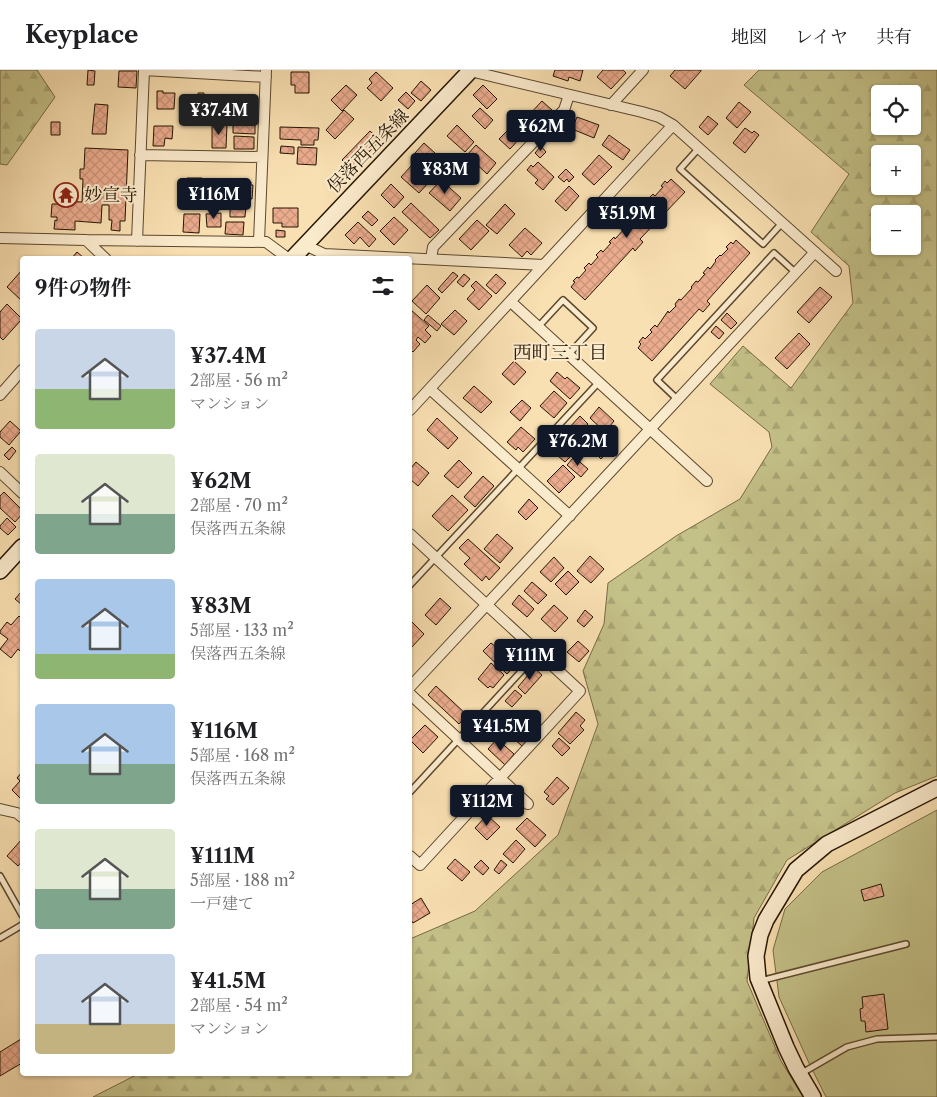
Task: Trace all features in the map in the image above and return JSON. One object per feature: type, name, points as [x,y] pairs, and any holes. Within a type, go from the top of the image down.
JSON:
[{"type":"street","points":[[137,240],[144,70],[266,74],[259,242]]},
{"type":"street","points":[[470,70],[642,112],[673,125],[836,271]]},
{"type":"street","name":"俣落西五条線","points":[[293,256],[470,70]]},
{"type":"street","points":[[611,105],[643,70]]},
{"type":"street","points":[[431,259],[433,247],[564,110],[569,95]]},
{"type":"street","points":[[412,408],[673,125]]},
{"type":"street","points":[[140,155],[262,157]]},
{"type":"street","points":[[0,238],[266,242],[286,256]]},
{"type":"street","points":[[86,240],[103,256]]},
{"type":"street","points":[[305,246],[324,254],[367,256]]},
{"type":"street","points":[[412,685],[570,516],[649,428],[815,252]]},
{"type":"street","points":[[412,258],[544,265]]},
{"type":"street","points":[[510,302],[707,481]]},
{"type":"street","points":[[0,395],[20,372]]},
{"type":"street","points":[[430,389],[570,516]]},
{"type":"street","points":[[0,472],[20,491]]},
{"type":"street","points":[[412,536],[580,691],[420,865],[412,858]]},
{"type":"street","points":[[0,571],[20,550]]},
{"type":"street","points":[[412,696],[528,804]]},
{"type":"street","points":[[813,1097],[776,1026],[758,978],[756,956],[760,935],[776,901],[796,870],[827,844],[937,788]]},
{"type":"street","points":[[0,809],[20,816]]},
{"type":"lane","points":[[699,148],[680,169],[763,244],[782,223]]},
{"type":"lane","points":[[677,399],[657,380],[774,253],[796,273]]},
{"type":"lane","points":[[538,327],[563,300],[593,328],[568,355]]},
{"type":"lane","points":[[412,583],[599,382]]},
{"type":"lane","points":[[412,790],[538,652]]},
{"type":"lane","points":[[0,876],[20,911]]},
{"type":"lane","points":[[0,938],[20,925]]},
{"type":"lane","points":[[760,981],[906,944]]},
{"type":"lane","points":[[800,1075],[847,1048],[877,1039],[937,1037]]},
{"type":"green space","points":[[0,70],[37,70],[55,97],[7,165],[0,164]]},
{"type":"green space","points":[[759,70],[937,70],[937,776],[895,793],[787,860],[754,918],[747,981],[781,1061],[803,1097],[93,1097],[134,1076],[412,1076],[412,938],[475,911],[558,835],[598,724],[583,671],[604,624],[608,583],[676,536],[740,499],[772,447],[769,432],[710,384],[743,346],[791,388],[853,303],[849,266],[811,232],[849,174],[744,85]]},
{"type":"green space","points":[[937,810],[937,1097],[826,1097],[779,997],[773,950],[785,909],[822,872]]},
{"type":"building","points":[[88,70],[95,71],[94,85],[87,85]]},
{"type":"building","points":[[555,70],[583,70],[580,81],[569,77],[568,81],[553,76]]},
{"type":"building","points":[[603,70],[623,70],[626,73],[611,89],[597,77]]},
{"type":"building","points":[[675,70],[701,71],[685,89],[670,76]]},
{"type":"building","points":[[119,71],[137,71],[136,88],[118,87]]},
{"type":"building","points":[[291,72],[309,72],[309,93],[295,93],[295,85],[291,85]]},
{"type":"building","points":[[376,72],[393,88],[381,101],[367,88],[372,83],[369,79]]},
{"type":"building","points":[[421,81],[431,90],[421,101],[411,93]]},
{"type":"building","points":[[346,85],[357,95],[342,111],[331,100]]},
{"type":"building","points":[[483,85],[497,99],[487,109],[473,95]]},
{"type":"building","points":[[157,91],[175,93],[174,109],[157,109]]},
{"type":"building","points":[[406,92],[415,101],[408,109],[398,100]]},
{"type":"building","points":[[198,93],[204,93],[203,109],[188,108],[188,97],[198,98]]},
{"type":"building","points":[[236,97],[255,98],[255,114],[235,114]]},
{"type":"building","points":[[213,98],[225,99],[224,113],[212,113]]},
{"type":"building","points":[[542,101],[552,110],[537,127],[527,117]]},
{"type":"building","points":[[739,102],[751,112],[737,128],[726,118]]},
{"type":"building","points":[[95,104],[108,105],[106,134],[92,134]]},
{"type":"building","points":[[480,108],[493,120],[485,129],[472,116]]},
{"type":"building","points":[[344,110],[354,119],[335,139],[326,130]]},
{"type":"building","points":[[708,116],[718,124],[708,135],[699,127]]},
{"type":"building","points":[[577,117],[599,125],[594,138],[572,129]]},
{"type":"building","points":[[233,120],[255,120],[255,134],[233,133]]},
{"type":"building","points":[[51,122],[60,122],[60,135],[51,135]]},
{"type":"building","points":[[212,124],[227,124],[226,148],[212,148]]},
{"type":"building","points":[[457,125],[474,142],[465,152],[447,136]]},
{"type":"building","points":[[154,126],[173,126],[172,139],[165,138],[164,146],[153,146]]},
{"type":"building","points":[[512,126],[522,136],[510,149],[499,139]]},
{"type":"building","points":[[280,127],[319,128],[318,140],[314,140],[314,145],[301,145],[301,140],[280,139]]},
{"type":"building","points":[[745,128],[759,135],[745,153],[733,143]]},
{"type":"building","points":[[370,131],[380,140],[348,175],[344,171],[348,166],[342,160]]},
{"type":"building","points":[[609,135],[630,150],[623,160],[602,145]]},
{"type":"building","points":[[234,136],[254,137],[254,149],[234,149]]},
{"type":"building","points":[[424,143],[447,164],[438,174],[415,153]]},
{"type":"building","points":[[476,145],[496,163],[487,174],[467,155]]},
{"type":"building","points":[[281,146],[294,147],[294,154],[280,153]]},
{"type":"building","points":[[541,146],[546,152],[540,158],[535,153]]},
{"type":"building","points":[[298,147],[317,148],[316,165],[297,164]]},
{"type":"building","points":[[85,148],[128,150],[125,221],[120,221],[120,231],[111,230],[112,220],[109,220],[109,205],[102,205],[101,223],[75,221],[75,230],[54,229],[57,217],[51,217],[52,204],[58,204],[58,201],[82,202],[83,179],[80,179],[80,169],[84,169]]},
{"type":"building","points":[[599,155],[612,167],[594,185],[582,174]]},
{"type":"building","points":[[538,162],[554,177],[543,190],[535,183],[538,180],[527,170],[531,165],[533,167]]},
{"type":"building","points":[[411,166],[420,174],[423,170],[432,179],[419,193],[401,177]]},
{"type":"building","points":[[566,169],[574,177],[569,182],[567,179],[564,182],[558,177]]},
{"type":"building","points":[[187,178],[202,178],[202,197],[184,197],[184,186],[187,186]]},
{"type":"building","points":[[671,179],[685,192],[640,239],[643,242],[635,251],[633,248],[585,300],[571,287],[575,282],[573,281],[577,277],[579,278],[586,270],[584,268],[589,263],[591,265],[598,257],[596,255],[601,250],[603,252],[611,243],[609,242],[614,237],[615,239],[627,226],[625,224],[629,219],[631,221],[639,213],[637,211],[642,206],[644,208],[651,200],[649,198],[653,194],[655,196],[663,187],[661,186],[665,181],[667,183]]},
{"type":"building","points":[[441,180],[461,198],[450,211],[429,193]]},
{"type":"building","points":[[243,182],[251,182],[251,185],[253,185],[252,199],[237,198],[237,184],[243,184]]},
{"type":"building","points":[[209,183],[225,184],[224,199],[208,198]]},
{"type":"building","points":[[391,184],[404,197],[394,208],[381,195]]},
{"type":"building","points":[[569,186],[579,196],[566,211],[555,201]]},
{"type":"building","points":[[230,203],[246,204],[245,217],[230,217]]},
{"type":"building","points":[[411,203],[439,230],[430,238],[402,212]]},
{"type":"building","points":[[505,204],[515,214],[497,234],[486,225]]},
{"type":"building","points":[[273,208],[298,208],[298,227],[282,227],[282,223],[273,223]]},
{"type":"building","points":[[368,211],[378,220],[372,226],[362,217]]},
{"type":"building","points":[[221,213],[221,227],[207,227],[206,214]]},
{"type":"building","points":[[184,214],[200,214],[199,233],[183,232]]},
{"type":"building","points":[[394,217],[408,230],[394,245],[380,231]]},
{"type":"building","points":[[477,220],[489,231],[471,250],[459,239]]},
{"type":"building","points":[[226,222],[244,222],[243,235],[225,234]]},
{"type":"building","points":[[358,222],[376,239],[369,247],[360,237],[354,244],[345,235]]},
{"type":"building","points":[[525,228],[542,243],[531,255],[527,251],[522,257],[509,245]]},
{"type":"building","points":[[276,230],[285,231],[285,237],[276,237]]},
{"type":"building","points":[[736,240],[750,253],[707,301],[710,304],[703,312],[699,309],[652,361],[638,348],[641,344],[639,342],[643,337],[645,339],[652,332],[650,330],[655,325],[657,327],[668,311],[669,313],[676,306],[675,304],[679,299],[681,300],[696,281],[698,282],[705,274],[703,273],[708,267],[710,269],[715,260],[728,249],[726,247],[731,242],[733,244]]},
{"type":"building","points":[[77,252],[82,256],[74,256]]},
{"type":"building","points":[[20,272],[20,299],[7,287]]},
{"type":"building","points":[[453,272],[458,276],[442,293],[438,289]]},
{"type":"building","points":[[464,274],[470,279],[463,287],[457,282]]},
{"type":"building","points":[[496,274],[506,283],[496,294],[486,285]]},
{"type":"building","points":[[476,281],[492,296],[479,310],[467,299],[475,290],[471,286]]},
{"type":"building","points":[[427,285],[440,298],[426,314],[412,301]]},
{"type":"building","points":[[820,287],[832,297],[809,323],[797,312]]},
{"type":"building","points":[[7,304],[20,317],[20,321],[3,340],[0,337],[0,312]]},
{"type":"building","points":[[455,310],[467,321],[454,335],[441,324]]},
{"type":"building","points":[[412,311],[429,326],[425,330],[431,336],[425,343],[418,337],[416,340],[420,344],[413,352]]},
{"type":"building","points":[[727,313],[737,323],[731,329],[721,320]]},
{"type":"building","points":[[428,315],[441,326],[437,331],[424,320]]},
{"type":"building","points":[[716,326],[724,333],[719,339],[711,332]]},
{"type":"building","points":[[799,333],[810,344],[787,369],[775,358]]},
{"type":"building","points":[[514,361],[526,372],[514,385],[502,374]]},
{"type":"building","points":[[557,372],[565,379],[567,377],[580,388],[570,399],[550,381]]},
{"type":"building","points":[[474,386],[492,402],[481,413],[463,398]]},
{"type":"building","points":[[554,391],[567,403],[554,418],[540,406]]},
{"type":"building","points":[[522,400],[531,408],[520,421],[510,412]]},
{"type":"building","points":[[599,407],[614,421],[605,432],[590,418]]},
{"type":"building","points":[[580,416],[588,424],[576,437],[568,429]]},
{"type":"building","points":[[437,418],[458,438],[448,449],[427,430]]},
{"type":"building","points":[[10,421],[20,430],[9,445],[0,437],[0,432]]},
{"type":"building","points":[[521,427],[535,439],[523,452],[518,447],[516,450],[507,442]]},
{"type":"building","points":[[593,427],[601,435],[589,448],[580,440]]},
{"type":"building","points":[[604,437],[613,445],[601,459],[592,450]]},
{"type":"building","points":[[558,442],[572,455],[565,462],[551,450]]},
{"type":"building","points":[[12,447],[16,451],[9,460],[4,455]]},
{"type":"building","points":[[574,457],[588,469],[581,477],[567,465]]},
{"type":"building","points":[[459,460],[472,473],[458,488],[444,476]]},
{"type":"building","points":[[416,462],[429,473],[418,486],[412,481],[412,467]]},
{"type":"building","points":[[563,465],[575,477],[559,493],[547,481]]},
{"type":"building","points":[[483,476],[494,486],[475,507],[464,497]]},
{"type":"building","points":[[4,492],[20,508],[20,516],[15,522],[0,508],[0,496]]},
{"type":"building","points":[[452,495],[468,510],[448,531],[432,516]]},
{"type":"building","points":[[529,499],[538,508],[526,520],[518,512]]},
{"type":"building","points":[[7,518],[16,527],[8,535],[0,528]]},
{"type":"building","points":[[497,534],[513,548],[500,563],[484,549]]},
{"type":"building","points":[[468,539],[500,568],[489,580],[486,576],[482,581],[464,564],[470,558],[459,548]]},
{"type":"building","points":[[590,556],[604,569],[591,583],[577,571]]},
{"type":"building","points":[[554,557],[564,568],[551,582],[540,572]]},
{"type":"building","points":[[568,571],[579,582],[566,595],[555,584]]},
{"type":"building","points":[[532,582],[547,595],[538,604],[524,591]]},
{"type":"building","points":[[20,593],[20,603],[15,599]]},
{"type":"building","points":[[519,595],[534,609],[527,617],[512,604]]},
{"type":"building","points":[[440,598],[451,608],[436,625],[425,615]]},
{"type":"building","points":[[554,605],[568,618],[555,632],[541,619]]},
{"type":"building","points":[[585,610],[593,617],[584,627],[577,621]]},
{"type":"building","points":[[20,617],[20,651],[18,649],[11,658],[0,649],[8,639],[0,631],[7,622],[11,625]]},
{"type":"building","points":[[412,622],[424,634],[412,647]]},
{"type":"building","points":[[578,641],[589,651],[579,662],[567,652]]},
{"type":"building","points":[[491,643],[496,647],[499,644],[503,648],[506,645],[515,654],[518,652],[523,657],[507,674],[483,651]]},
{"type":"building","points":[[491,663],[504,675],[493,688],[490,686],[488,688],[478,679]]},
{"type":"building","points":[[534,668],[542,675],[525,694],[518,687]]},
{"type":"building","points":[[436,686],[467,715],[459,724],[428,695]]},
{"type":"building","points":[[515,690],[522,696],[512,707],[505,701]]},
{"type":"building","points":[[576,712],[585,720],[580,726],[584,730],[570,744],[558,733]]},
{"type":"building","points":[[515,718],[533,734],[522,746],[504,730]]},
{"type":"building","points":[[425,725],[438,737],[423,753],[412,742],[412,738]]},
{"type":"building","points":[[559,738],[570,748],[562,756],[552,746]]},
{"type":"building","points":[[497,739],[514,754],[505,765],[488,749]]},
{"type":"building","points":[[557,777],[569,788],[553,805],[546,799],[549,796],[544,792]]},
{"type":"building","points":[[20,781],[20,798],[12,790]]},
{"type":"building","points":[[487,815],[500,827],[487,840],[475,828]]},
{"type":"building","points":[[527,818],[546,835],[535,847],[516,829]]},
{"type":"building","points":[[516,840],[525,849],[513,863],[503,854]]},
{"type":"building","points":[[20,841],[20,864],[18,866],[7,856]]},
{"type":"building","points":[[455,859],[470,872],[462,881],[447,868]]},
{"type":"building","points":[[481,860],[489,868],[483,875],[474,867]]},
{"type":"building","points":[[501,860],[507,865],[499,874],[494,870]]},
{"type":"building","points":[[881,884],[884,896],[864,901],[861,890]]},
{"type":"building","points":[[421,898],[430,913],[413,923],[412,904]]},
{"type":"building","points":[[884,994],[888,1029],[866,1032],[865,1021],[861,1021],[862,997]]},
{"type":"building","points":[[20,1040],[20,1064],[0,1076],[0,1052]]},
{"type":"place","name":"妙宣寺","points":[[66,195]]},
{"type":"district","name":"西町三丁目","points":[[560,352]]}]
